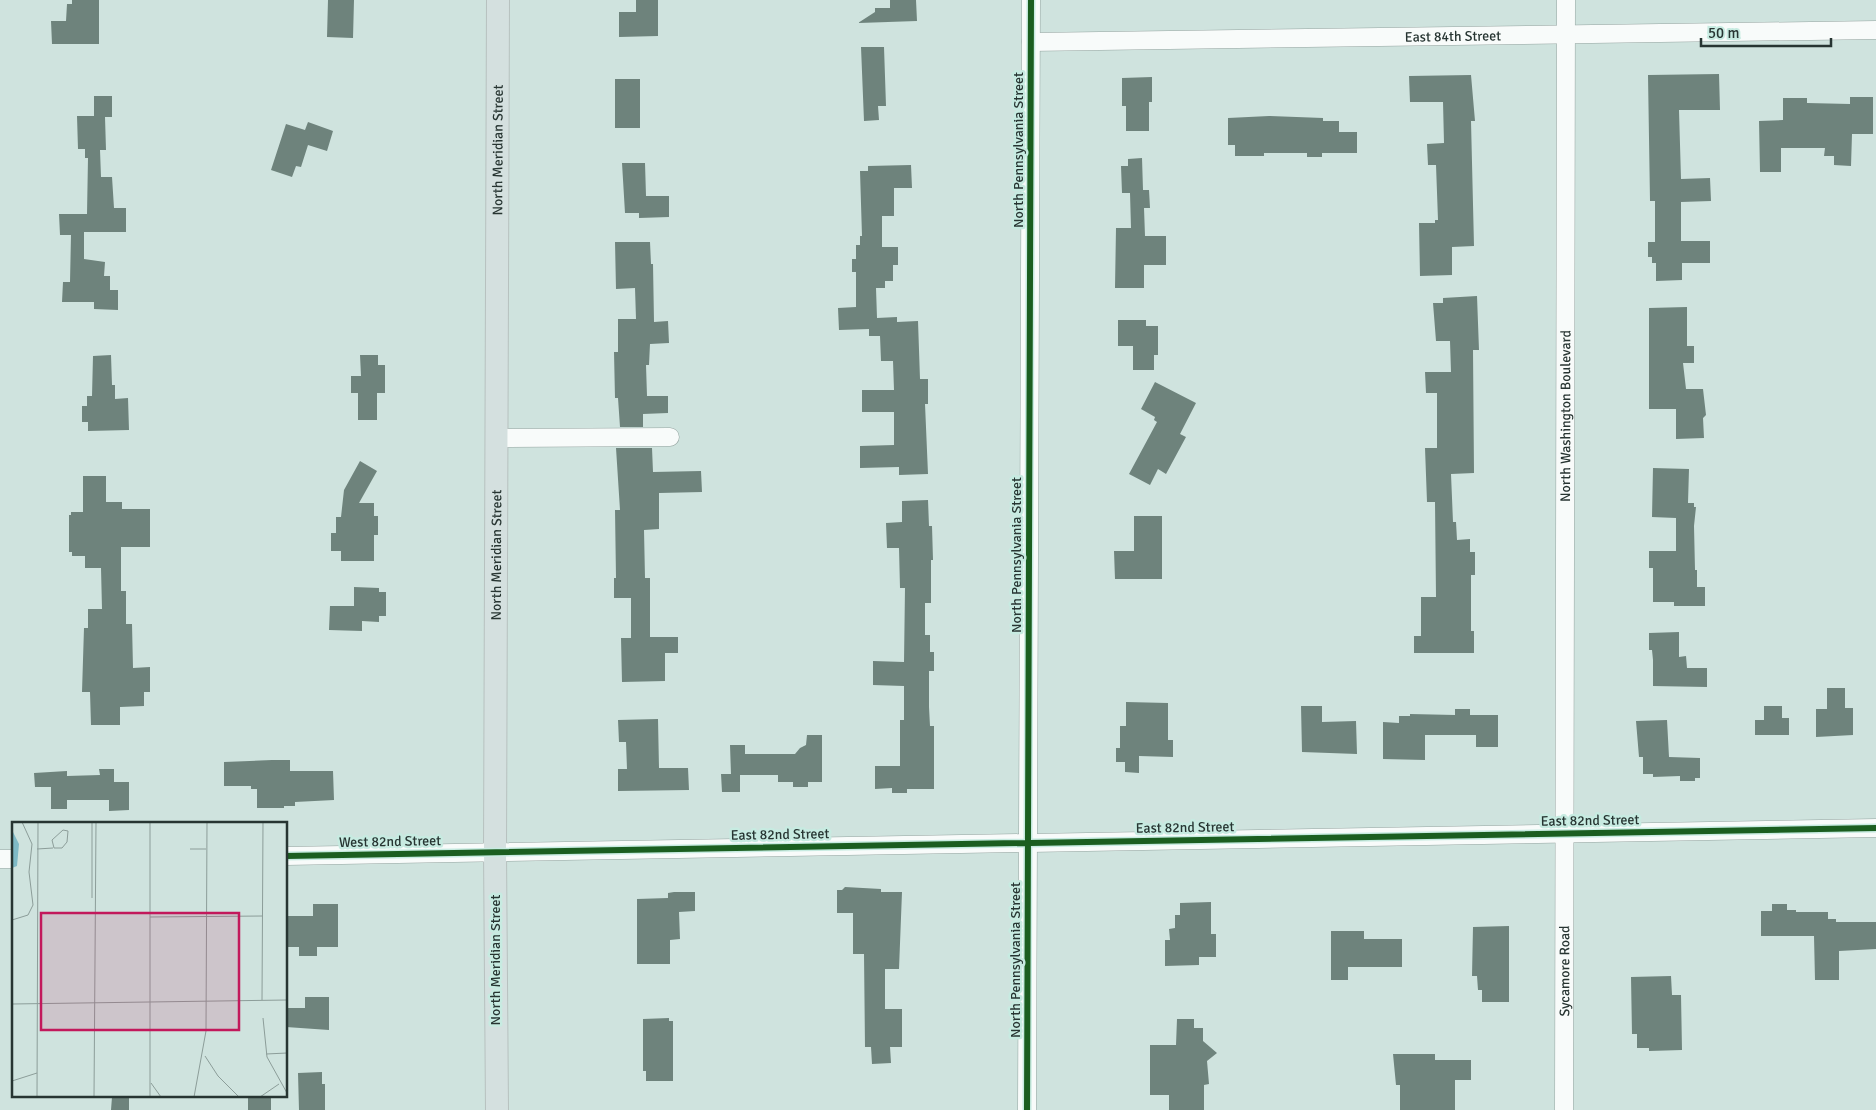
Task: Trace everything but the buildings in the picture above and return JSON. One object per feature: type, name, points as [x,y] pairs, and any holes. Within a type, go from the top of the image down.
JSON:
[{"type":"main road","name":"North Meridian Street","points":[[497,1110],[495,852],[498,438],[498,0]]},
{"type":"street","name":"North Pennsylvania Street","points":[[1027,1110],[1031,0]]},
{"type":"street","name":"North Washington Boulevard","points":[[1563,833],[1566,0]]},
{"type":"street","name":"East 84th Street","points":[[1031,42],[1566,32],[1876,30]]},
{"type":"street","points":[[498,438],[670,437]]},
{"type":"street","name":"East 82nd Street","points":[[495,852],[1876,828]]},
{"type":"street","name":"Sycamore Road","points":[[1563,833],[1564,1110]]},
{"type":"street","name":"West 82nd Street","points":[[288,856],[495,852]]},
{"type":"cycle path","points":[[1027,1110],[1031,0]]},
{"type":"cycle path","points":[[288,856],[1876,828]]}]
